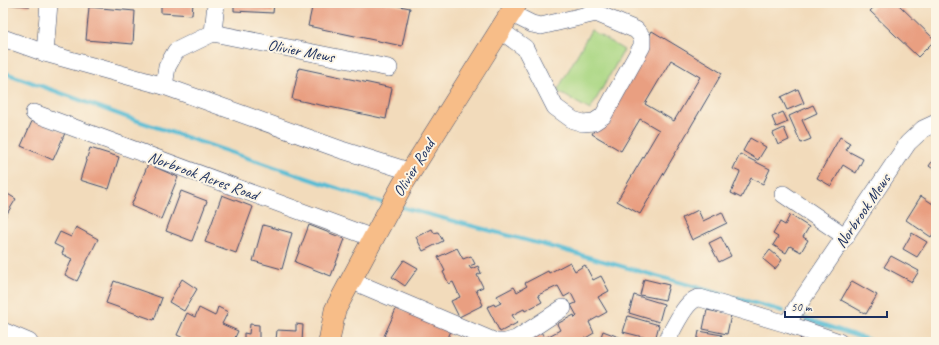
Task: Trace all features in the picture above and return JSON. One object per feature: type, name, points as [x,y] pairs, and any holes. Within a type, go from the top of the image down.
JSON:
[{"type":"main road","name":"Olivier Road","points":[[329,342],[334,310],[376,232],[407,178],[509,15]]},
{"type":"street","points":[[45,54],[49,3]]},
{"type":"street","points":[[164,86],[167,67],[176,51],[213,33],[216,3]]},
{"type":"street","points":[[596,13],[636,30],[642,37],[642,46],[603,116],[594,122],[583,123],[573,120],[555,107],[509,15],[541,26],[596,13]]},
{"type":"street","points":[[525,48],[541,26]]},
{"type":"street","name":"Olivier Mews","points":[[213,33],[390,68]]},
{"type":"street","points":[[3,38],[45,54],[164,86],[342,150],[407,178]]},
{"type":"street","name":"Norbrook Acres Road","points":[[34,113],[376,232]]},
{"type":"street","name":"Norbrook Mews","points":[[787,324],[908,143],[923,129],[936,123]]},
{"type":"street","points":[[783,194],[846,237]]},
{"type":"street","points":[[350,280],[496,342],[501,342]]},
{"type":"street","points":[[666,342],[688,304],[696,298],[787,324],[839,342]]},
{"type":"street","points":[[506,342],[516,339],[563,308]]},
{"type":"street","points":[[3,331],[29,342]]},
{"type":"green space","points":[[591,30],[624,50],[590,110],[557,91]]},
{"type":"building","points":[[30,3],[30,6],[3,4]]},
{"type":"building","points":[[161,3],[193,3],[192,15],[161,13]]},
{"type":"building","points":[[234,3],[274,3],[273,13],[234,11]]},
{"type":"building","points":[[313,3],[384,3],[410,8],[402,46],[308,26]]},
{"type":"building","points":[[878,3],[897,3],[935,40],[918,57],[870,11]]},
{"type":"building","points":[[89,7],[135,11],[133,44],[86,40]]},
{"type":"building","points":[[652,31],[722,73],[640,214],[617,201],[659,130],[640,119],[621,151],[592,134]],"holes":[[[671,60],[700,77],[674,121],[645,104]]]},
{"type":"building","points":[[299,68],[392,88],[386,119],[292,99]]},
{"type":"building","points":[[798,89],[804,103],[787,110],[781,97]]},
{"type":"building","points":[[813,105],[817,113],[802,120],[811,139],[801,143],[789,116]]},
{"type":"building","points":[[783,112],[788,122],[776,127],[772,117]]},
{"type":"building","points":[[33,119],[65,133],[53,160],[21,146]]},
{"type":"building","points":[[784,128],[789,140],[778,145],[773,133]]},
{"type":"building","points":[[840,137],[850,143],[846,150],[863,159],[856,173],[843,165],[831,186],[817,178]]},
{"type":"building","points":[[750,138],[766,147],[758,160],[743,151]]},
{"type":"building","points":[[90,148],[119,157],[109,189],[80,180]]},
{"type":"building","points":[[740,154],[770,169],[763,184],[751,178],[741,198],[731,193],[740,172],[733,169]]},
{"type":"building","points":[[936,156],[936,171],[929,166]]},
{"type":"building","points":[[148,164],[178,177],[161,219],[131,206]]},
{"type":"building","points":[[181,191],[207,201],[192,241],[166,231]]},
{"type":"building","points":[[6,193],[16,199],[3,220],[3,197]]},
{"type":"building","points":[[222,195],[253,207],[236,253],[205,242]]},
{"type":"building","points":[[921,196],[936,206],[936,229],[931,237],[906,220]]},
{"type":"building","points":[[698,210],[703,221],[722,212],[727,223],[692,240],[682,218]]},
{"type":"building","points":[[790,215],[809,227],[803,237],[808,240],[801,252],[790,246],[786,253],[773,245],[778,237],[773,234],[780,222],[785,225]]},
{"type":"building","points":[[263,225],[292,233],[282,269],[253,261]]},
{"type":"building","points":[[309,225],[345,239],[331,276],[295,262]]},
{"type":"building","points":[[76,227],[98,239],[77,281],[65,275],[72,259],[62,254],[64,249],[54,244],[60,232],[71,237]]},
{"type":"building","points":[[432,229],[434,233],[438,232],[443,241],[423,251],[416,237]]},
{"type":"building","points":[[912,233],[927,242],[917,257],[903,249]]},
{"type":"building","points":[[721,237],[731,256],[719,262],[709,243]]},
{"type":"building","points":[[457,248],[463,259],[471,256],[475,264],[469,266],[471,269],[478,266],[481,273],[477,275],[483,287],[476,290],[483,305],[459,317],[451,301],[460,297],[453,282],[449,284],[443,272],[445,271],[438,257]]},
{"type":"building","points":[[770,250],[782,260],[775,269],[763,259]]},
{"type":"building","points":[[891,256],[919,271],[912,282],[884,267]]},
{"type":"building","points":[[404,260],[418,268],[405,286],[392,277]]},
{"type":"building","points":[[570,262],[575,271],[585,265],[593,280],[601,276],[609,291],[598,297],[607,312],[589,322],[594,333],[579,342],[528,342],[526,339],[541,332],[545,338],[560,330],[557,324],[574,315],[575,318],[577,316],[571,305],[576,303],[571,293],[564,297],[558,286],[538,295],[542,302],[525,311],[524,309],[512,315],[517,323],[500,332],[487,307],[494,304],[495,306],[501,303],[497,296],[514,287],[517,292],[527,286],[525,283]]},
{"type":"building","points":[[182,279],[197,289],[184,311],[169,302]]},
{"type":"building","points":[[644,279],[669,285],[665,300],[640,295]]},
{"type":"building","points":[[114,281],[162,298],[154,320],[106,303]]},
{"type":"building","points":[[852,281],[877,295],[866,314],[841,300]]},
{"type":"building","points":[[634,295],[664,304],[659,322],[629,313]]},
{"type":"building","points":[[218,307],[228,312],[222,324],[238,331],[233,342],[192,342],[177,335],[187,313],[195,317],[199,308],[215,316]]},
{"type":"building","points":[[397,307],[451,331],[446,342],[397,342],[384,336]]},
{"type":"building","points":[[707,310],[731,315],[727,334],[703,329]]},
{"type":"building","points":[[628,316],[659,325],[655,340],[623,332]]},
{"type":"building","points":[[250,324],[259,325],[259,339],[276,340],[277,330],[296,331],[296,324],[303,325],[302,342],[244,342],[244,333],[249,334]]},
{"type":"building","points":[[603,331],[632,342],[599,342]]},
{"type":"building","points":[[699,331],[722,335],[720,342],[697,342]]},
{"type":"building","points":[[802,335],[821,342],[799,342]]},
{"type":"waterway","points":[[3,72],[129,118],[366,198],[385,203]]},
{"type":"waterway","points":[[397,206],[783,311]]},
{"type":"waterway","points":[[806,319],[875,342]]}]
